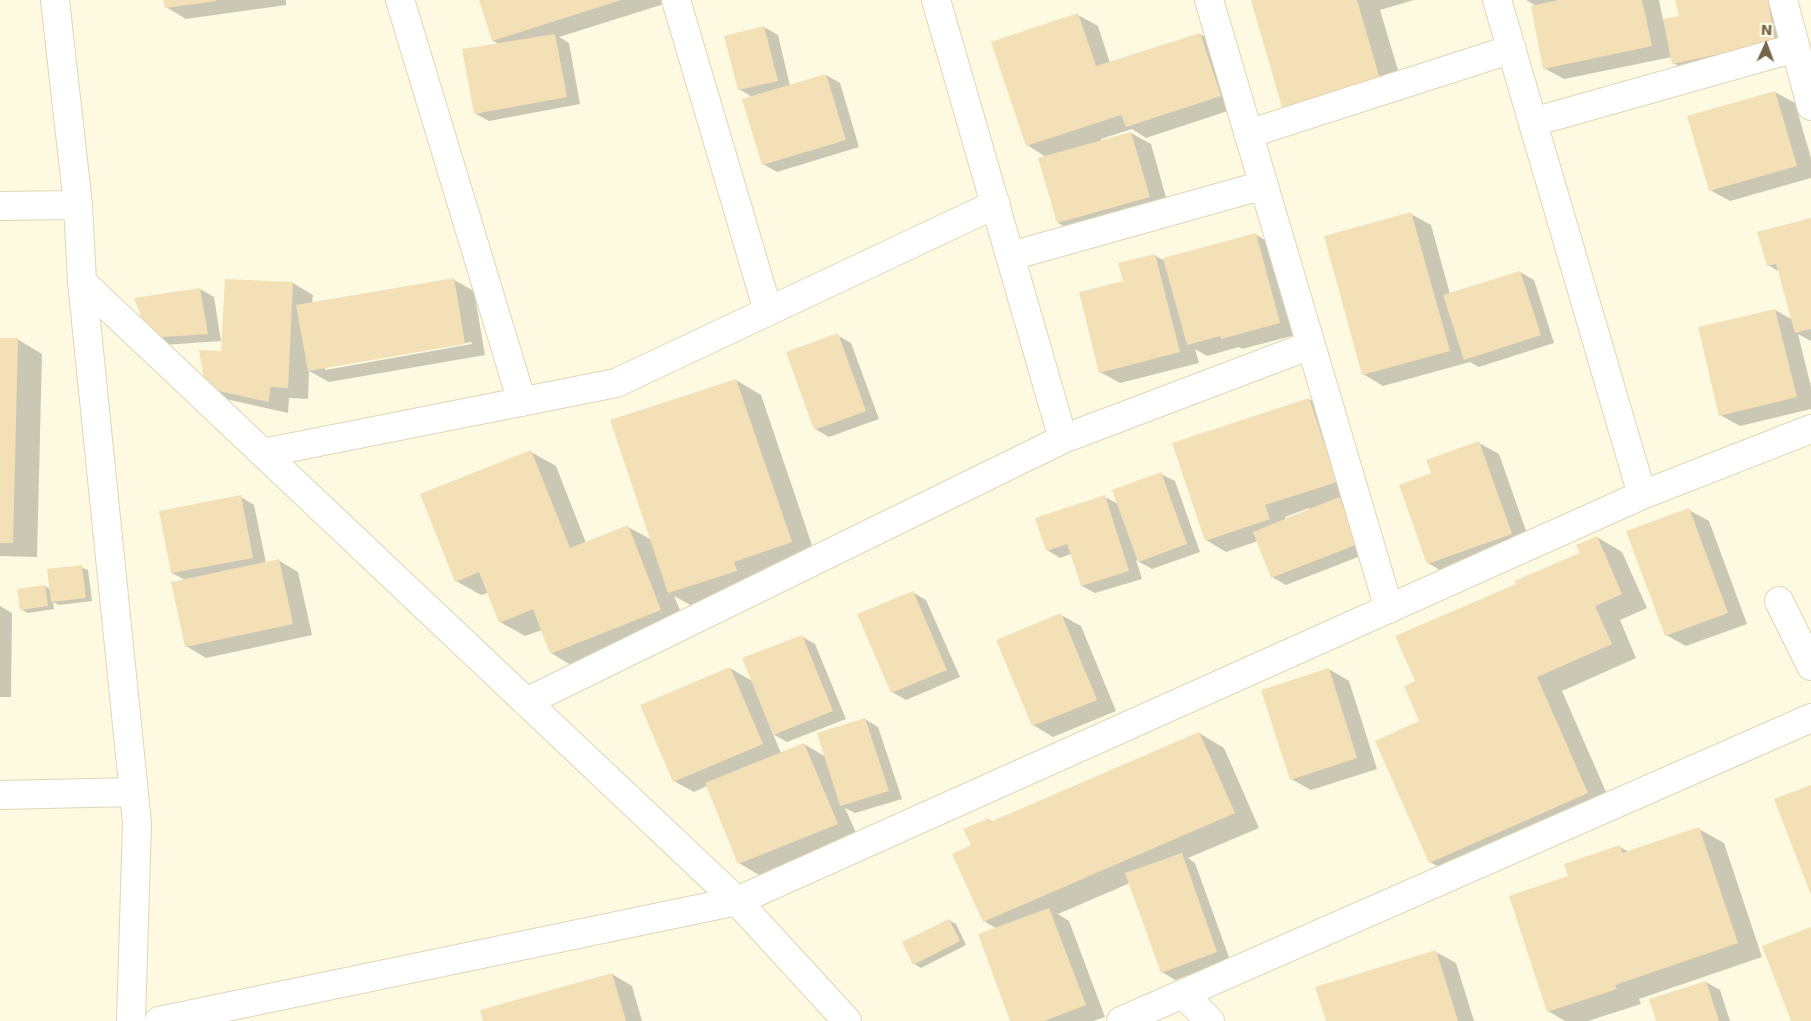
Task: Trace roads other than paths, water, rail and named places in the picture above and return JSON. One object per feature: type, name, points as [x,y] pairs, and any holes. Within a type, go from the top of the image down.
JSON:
[{"type":"street","points":[[55,0],[78,205],[82,282],[137,823],[131,1021]]},
{"type":"street","points":[[400,0],[522,402]]},
{"type":"street","points":[[676,0],[768,311]]},
{"type":"street","points":[[936,0],[1063,439]]},
{"type":"street","points":[[1209,0],[1389,608]]},
{"type":"street","points":[[1497,0],[1642,495]]},
{"type":"street","points":[[1783,0],[1794,48],[1811,106]]},
{"type":"street","points":[[1533,122],[1794,48]]},
{"type":"street","points":[[1248,134],[1512,49]]},
{"type":"street","points":[[1011,256],[1264,185]]},
{"type":"street","points":[[263,453],[616,383],[996,204]]},
{"type":"street","points":[[0,206],[78,205]]},
{"type":"street","points":[[82,282],[737,901],[847,1021]]},
{"type":"street","points":[[526,702],[1063,439],[1311,345]]},
{"type":"street","points":[[159,1021],[737,901],[1642,495],[1811,429]]},
{"type":"street","points":[[1779,601],[1811,666]]},
{"type":"street","points":[[1121,1021],[1811,718]]},
{"type":"street","points":[[0,795],[134,792]]},
{"type":"street","points":[[1183,994],[1210,1021]]}]
